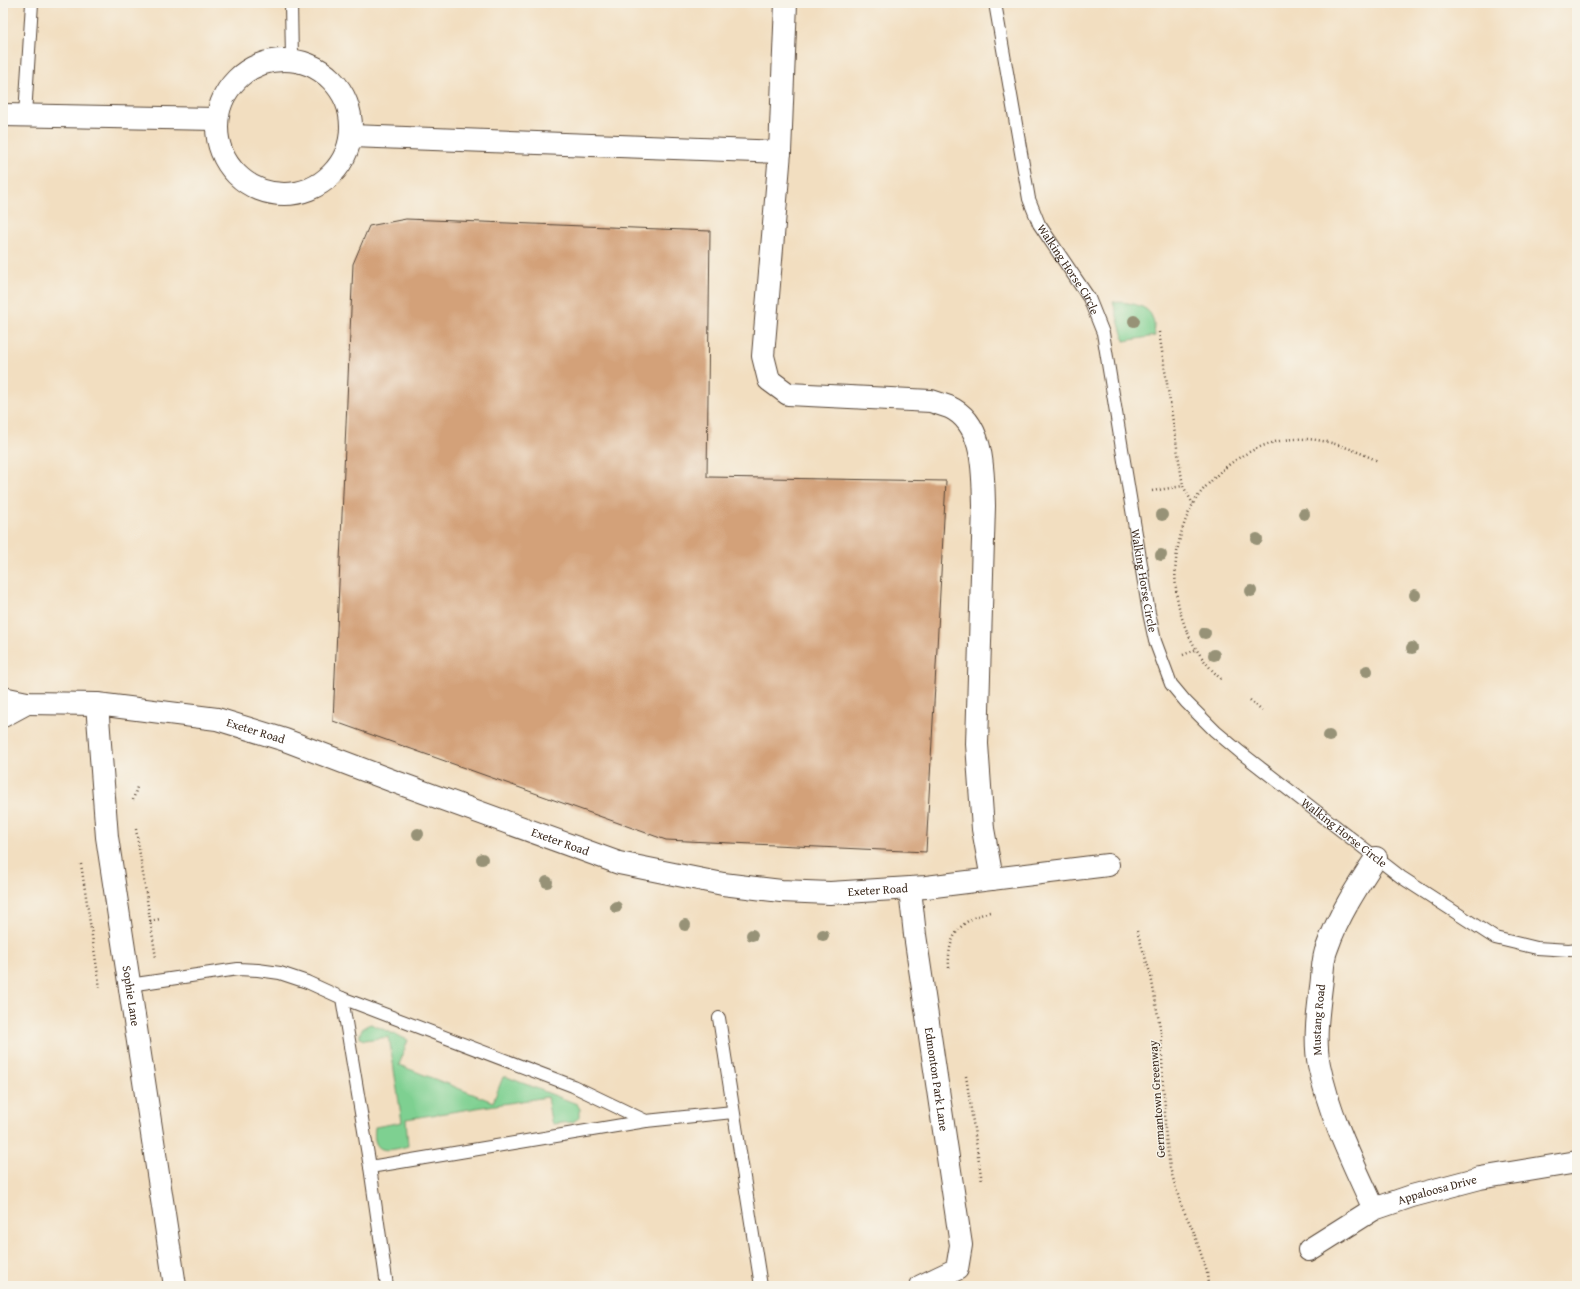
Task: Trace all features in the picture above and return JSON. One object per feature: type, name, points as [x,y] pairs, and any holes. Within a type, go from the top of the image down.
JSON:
[{"type":"street","points":[[786,3],[780,152],[763,356],[769,380],[788,394],[931,401],[950,407],[965,419],[978,441],[983,472],[984,506],[977,752],[983,829],[992,880]]},
{"type":"street","points":[[292,59],[312,65],[330,77],[343,94],[350,114],[351,136],[346,155],[335,171],[320,184],[303,192],[283,195],[261,191],[241,180],[226,163],[218,142],[216,119],[222,98],[234,81],[250,68],[270,60],[292,59]]},
{"type":"street","points":[[3,115],[216,119]]},
{"type":"street","points":[[351,136],[780,152]]},
{"type":"street","name":"Exeter Road","points":[[3,698],[27,703],[97,704],[217,719],[285,740],[394,782],[618,862],[724,884],[781,891],[830,893],[910,889],[1108,865]]},
{"type":"street","name":"Exeter Road","points":[[3,716],[27,703]]},
{"type":"street","name":"Sophie Lane","points":[[97,704],[107,837],[176,1286]]},
{"type":"street","name":"Mustang Road","points":[[1374,1209],[1326,1095],[1319,1064],[1317,1040],[1318,1007],[1326,950],[1335,928],[1354,892],[1376,858]]},
{"type":"street","name":"Edmonton Park Lane","points":[[910,889],[915,935],[961,1245],[957,1270],[921,1286]]},
{"type":"street","name":"Appaloosa Drive","points":[[1309,1250],[1374,1209],[1412,1196],[1480,1178],[1577,1162]]},
{"type":"lane","points":[[25,115],[32,3]]},
{"type":"lane","points":[[292,3],[292,59]]},
{"type":"lane","name":"Walking Horse Circle","points":[[995,3],[1029,199],[1040,224],[1089,298],[1103,333],[1148,612],[1155,641],[1172,684],[1186,702],[1215,731],[1401,877],[1496,938],[1537,948],[1577,949]]},
{"type":"lane","points":[[129,985],[238,969],[280,973],[307,982],[342,998],[573,1086],[646,1121]]},
{"type":"lane","points":[[342,998],[370,1167],[387,1286]]},
{"type":"lane","points":[[719,1018],[760,1286]]},
{"type":"lane","points":[[370,1167],[646,1121],[733,1112]]},
{"type":"path","points":[[1159,332],[1183,486],[1193,504]]},
{"type":"path","points":[[1221,679],[1195,650],[1182,617],[1176,588],[1175,560],[1181,534],[1193,504],[1206,486],[1240,456],[1261,447],[1284,440],[1297,439],[1337,443],[1378,461]]},
{"type":"path","points":[[1147,492],[1183,486]]},
{"type":"path","points":[[1179,657],[1195,650]]},
{"type":"path","points":[[1250,700],[1262,711]]},
{"type":"path","points":[[133,805],[137,787]]},
{"type":"path","points":[[135,827],[159,981]]},
{"type":"path","points":[[81,864],[100,988]]},
{"type":"path","points":[[950,969],[949,950],[955,933],[971,918],[990,912]]},
{"type":"path","points":[[146,922],[160,919]]},
{"type":"path","name":"Germantown Greenway","points":[[1137,931],[1151,976],[1161,1033],[1163,1084],[1166,1106],[1165,1129],[1170,1168],[1181,1205],[1193,1230],[1207,1272],[1208,1286]]},
{"type":"path","points":[[965,1070],[982,1182]]},
{"type":"green space","points":[[1113,302],[1130,303],[1146,309],[1153,319],[1155,336],[1124,341]]},
{"type":"green space","points":[[371,1024],[408,1040],[399,1065],[493,1102],[503,1077],[507,1077],[577,1104],[580,1109],[580,1117],[573,1122],[553,1124],[551,1121],[547,1097],[406,1119],[408,1146],[388,1150],[383,1149],[376,1143],[374,1136],[375,1127],[402,1122],[389,1037],[364,1040],[360,1038],[362,1029]]},
{"type":"building","points":[[406,219],[710,231],[707,477],[946,481],[926,852],[666,840],[333,721],[353,264],[369,226]]}]
